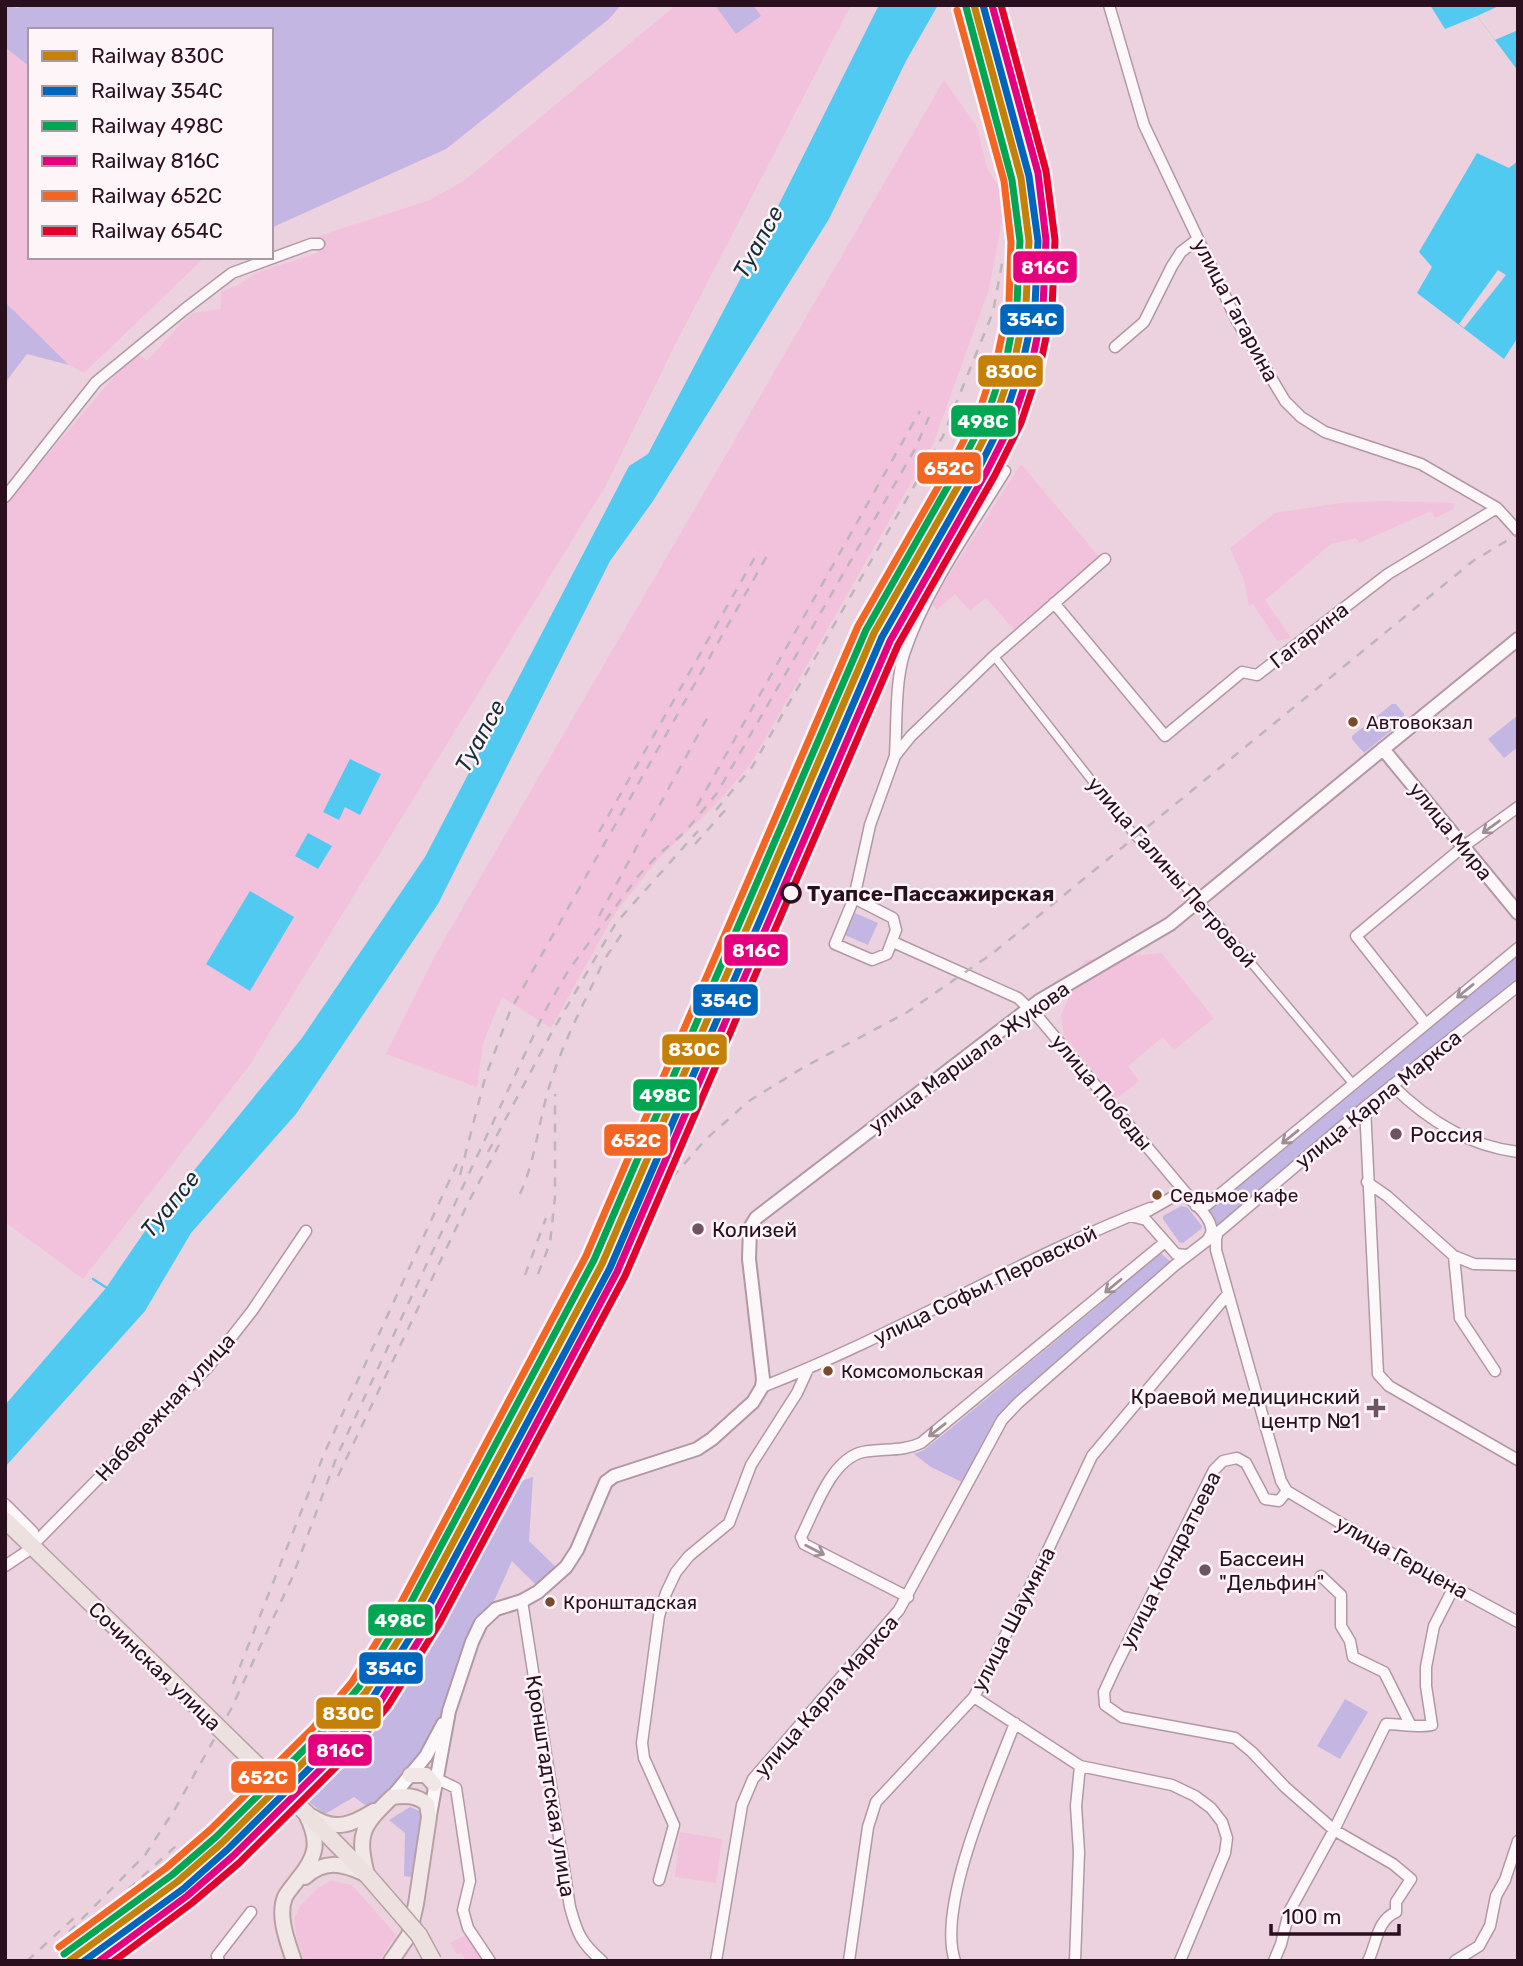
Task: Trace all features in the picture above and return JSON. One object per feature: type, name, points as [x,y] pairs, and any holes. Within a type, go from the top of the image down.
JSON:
[{"type":"highway","name":"Сочинская улица","points":[[5,1520],[32,1541],[367,1875],[419,1935],[433,1961]]},
{"type":"main road","name":"улица Маршала Жукова","points":[[762,1387],[749,1250],[750,1227],[755,1218],[1029,1008],[1170,924],[1518,639]]},
{"type":"main road","name":"улица Мира","points":[[1383,749],[1518,913]]},
{"type":"main road","points":[[391,1961],[409,1935],[449,1712],[481,1623],[496,1609],[522,1601],[550,1583],[566,1567],[577,1550],[606,1482],[614,1476],[697,1449],[753,1402],[762,1387]]},
{"type":"main road","points":[[367,1875],[360,1845],[366,1827],[426,1756],[449,1712]]},
{"type":"main road","points":[[410,1775],[426,1775],[435,1781]]},
{"type":"main road","points":[[306,1813],[327,1825],[348,1825],[387,1802],[409,1796],[427,1804],[429,1817]]},
{"type":"main road","points":[[294,1961],[282,1913],[285,1897],[310,1865],[316,1845],[313,1828],[306,1813]]},
{"type":"main road","points":[[292,1888],[314,1869],[329,1863],[348,1866],[367,1875]]},
{"type":"street","name":"улица Гагарина","points":[[1109,5],[1144,125],[1237,321],[1285,401],[1301,417],[1325,432],[1420,464],[1497,508],[1518,531]]},
{"type":"street","points":[[1115,347],[1144,322],[1172,265],[1181,252],[1198,239]]},
{"type":"street","points":[[273,258],[311,244],[319,244]]},
{"type":"street","points":[[5,497],[96,382],[232,273],[270,259]]},
{"type":"street","points":[[854,898],[893,918],[896,930],[887,954],[872,960],[835,944],[854,898],[870,824],[895,755],[900,672],[904,654],[934,586],[1005,471]]},
{"type":"street","name":"Гагарина","points":[[1054,603],[1165,736],[1242,672],[1257,675],[1388,574],[1497,508]]},
{"type":"street","points":[[895,755],[911,736],[994,656],[1105,559]]},
{"type":"street","name":"улица Галины Петровой","points":[[994,656],[1136,836],[1199,901],[1354,1085]]},
{"type":"street","points":[[1425,1023],[1356,936],[1464,846],[1518,807]]},
{"type":"street","name":"улица Победы","points":[[892,942],[1018,998],[1179,1189]]},
{"type":"street","name":"улица Карла Маркса","points":[[1193,1202],[1207,1205],[1518,948]]},
{"type":"street","name":"улица Карла Маркса","points":[[716,1961],[742,1805],[753,1779],[899,1610],[1002,1420],[1187,1255],[1212,1238],[1364,1107],[1518,986]]},
{"type":"street","points":[[1392,1085],[1422,1112],[1454,1132],[1518,1152]]},
{"type":"street","points":[[1364,1107],[1378,1374],[1389,1386],[1518,1460]]},
{"type":"street","points":[[1367,1182],[1387,1196],[1454,1256],[1474,1264],[1518,1265]]},
{"type":"street","points":[[1179,1189],[1193,1202],[1212,1238],[1287,1491]]},
{"type":"street","name":"улица Софьи Перовской","points":[[762,1387],[808,1369],[1055,1250],[1150,1208],[1179,1189]]},
{"type":"street","points":[[1150,1208],[1146,1215],[1150,1224]]},
{"type":"street","points":[[1131,1216],[1142,1218],[1150,1224],[1176,1254],[1187,1255]]},
{"type":"street","name":"Набережная улица","points":[[5,1566],[208,1367],[252,1311],[306,1231]]},
{"type":"street","name":"улица Карла Маркса","points":[[908,1597],[802,1541],[801,1537],[834,1473],[849,1457],[859,1453],[902,1449],[921,1443],[1165,1242]]},
{"type":"street","points":[[1174,1266],[1176,1254]]},
{"type":"street","points":[[1454,1256],[1460,1318],[1495,1371]]},
{"type":"street","name":"улица Шаумяна","points":[[849,1961],[868,1827],[876,1802],[974,1697],[1092,1456],[1228,1294]]},
{"type":"street","points":[[659,1880],[674,1825],[644,1758],[642,1743],[659,1616],[676,1572],[689,1556],[729,1523],[751,1465],[797,1393],[808,1369]]},
{"type":"street","name":"улица Кондратьева","points":[[1287,1491],[1279,1501],[1265,1499],[1246,1463],[1237,1458],[1223,1461],[1214,1470],[1104,1692],[1106,1706],[1122,1717],[1235,1738],[1334,1830]]},
{"type":"street","name":"улица Герцена","points":[[1287,1491],[1389,1552],[1518,1622]]},
{"type":"street","points":[[5,1504],[32,1541]]},
{"type":"street","points":[[1321,1576],[1341,1595],[1340,1626],[1350,1641],[1353,1657],[1384,1672],[1410,1724]]},
{"type":"street","points":[[1274,1961],[1289,1912],[1334,1830],[1386,1724],[1423,1727],[1432,1725],[1426,1667],[1434,1626],[1454,1587]]},
{"type":"street","name":"Кронштадтская улица","points":[[522,1601],[570,1907],[577,1934],[588,1949],[602,1961]]},
{"type":"street","points":[[974,1697],[1080,1766],[1172,1785],[1195,1796],[1211,1808],[1222,1822],[1227,1838],[1225,1853],[1180,1961]]},
{"type":"street","points":[[955,1961],[952,1952],[954,1903],[965,1858],[1015,1723]]},
{"type":"street","points":[[1075,1961],[1079,1852],[1076,1806],[1080,1766]]},
{"type":"street","points":[[435,1781],[456,1788],[470,1881],[463,1910],[468,1928],[490,1961]]},
{"type":"street","points":[[1334,1830],[1393,1864],[1411,1879],[1396,1902],[1396,1912],[1389,1915],[1376,1935],[1368,1961]]},
{"type":"street","points":[[1455,1961],[1479,1945],[1490,1926],[1496,1896],[1505,1880],[1518,1841]]},
{"type":"street","points":[[219,1961],[218,1956],[251,1912]]},
{"type":"shaded area","points":[[5,5],[18,8],[20,5],[621,5],[609,19],[446,149],[273,227],[273,28],[28,28],[28,65],[5,47]]},
{"type":"shaded area","points":[[676,5],[851,5],[676,343],[606,485],[249,1066],[83,1279],[5,1222],[5,505],[135,352],[147,361],[193,313],[221,309],[221,292],[256,273],[317,253],[319,236],[430,200],[465,180]]},
{"type":"shaded area","points":[[715,5],[753,5],[761,16],[736,34]]},
{"type":"shaded area","points":[[5,47],[28,65],[28,259],[203,259],[84,373],[69,365],[5,302]]},
{"type":"shaded area","points":[[944,80],[977,127],[987,168],[1006,199],[989,289],[933,444],[750,765],[714,806],[660,857],[615,913],[551,1028],[502,997],[483,1043],[477,1087],[386,1054],[437,952]]},
{"type":"shaded area","points":[[5,302],[69,365],[27,354],[5,383]]},
{"type":"shaded area","points":[[1021,464],[1100,558],[1016,632],[986,598],[970,611],[955,594],[937,610],[931,603]]},
{"type":"shaded area","points":[[1341,503],[1453,503],[1454,509],[1435,518],[1431,511],[1359,543],[1356,538],[1331,544],[1265,600],[1291,638],[1277,641],[1253,604],[1249,606],[1244,580],[1230,548],[1275,513]]},
{"type":"shaded area","points":[[1392,704],[1396,704],[1405,719],[1364,753],[1352,736]]},
{"type":"shaded area","points":[[1518,715],[1518,747],[1504,758],[1488,739]]},
{"type":"shaded area","points":[[855,913],[878,923],[868,945],[845,935]]},
{"type":"shaded area","points":[[1518,952],[1518,983],[1219,1228],[1205,1210]]},
{"type":"shaded area","points":[[1161,953],[1214,1018],[1174,1050],[1163,1037],[1128,1066],[1139,1081],[1116,1099],[1064,1035],[1061,1015],[1085,960]]},
{"type":"shaded area","points":[[1181,1206],[1187,1207],[1202,1226],[1183,1243],[1179,1242],[1163,1219],[1163,1216]]},
{"type":"shaded area","points":[[1159,1252],[1170,1261],[1170,1268],[1009,1410],[966,1484],[931,1467],[914,1454],[924,1450],[944,1434]]},
{"type":"shaded area","points":[[533,1477],[529,1541],[558,1569],[538,1587],[512,1561],[422,1755],[394,1787],[369,1808],[354,1797],[325,1814],[305,1799],[347,1758],[405,1676],[509,1485]]},
{"type":"shaded area","points":[[1345,1699],[1368,1712],[1340,1759],[1317,1746]]},
{"type":"shaded area","points":[[410,1807],[425,1813],[418,1878],[404,1876],[405,1833],[389,1820]]},
{"type":"shaded area","points":[[680,1832],[722,1839],[716,1883],[675,1877]]},
{"type":"shaded area","points":[[331,1881],[352,1885],[396,1935],[379,1961],[305,1961],[297,1940],[294,1919],[300,1906],[318,1888]]},
{"type":"shaded area","points":[[468,1934],[485,1961],[466,1961],[462,1953],[457,1954],[450,1943]]},
{"type":"water","name":"Туапсе","points":[[879,5],[938,5],[906,61],[829,219],[653,501],[610,561],[438,904],[296,1114],[191,1233],[145,1311],[5,1467],[5,1405],[106,1288],[147,1228],[302,1038],[425,857],[629,466],[648,454],[765,232]]},
{"type":"water","points":[[1430,5],[1518,5],[1518,71],[1477,16],[1445,29]]},
{"type":"water","points":[[1477,153],[1509,168],[1518,161],[1518,337],[1504,359],[1417,293],[1432,267],[1419,252]]},
{"type":"water","points":[[350,759],[381,774],[360,815],[345,807],[339,820],[323,812]]},
{"type":"water","points":[[308,833],[332,846],[318,869],[295,856]]},
{"type":"water","points":[[250,891],[294,917],[250,991],[206,964]]},
{"type":"pier","points":[[1501,5],[1518,5],[1518,30],[1495,40],[1477,16]]},
{"type":"pier","points":[[1498,270],[1506,275],[1464,328],[1459,324]]},
{"type":"waterway","points":[[93,1279],[107,1288]]},
{"type":"railway","points":[[716,810],[752,767],[943,436],[993,312],[1003,258]]},
{"type":"railway","points":[[697,806],[920,411]]},
{"type":"railway","points":[[69,1932],[145,1855],[175,1809],[231,1709],[292,1578],[337,1456],[545,1011],[568,971],[639,875],[685,832],[717,793],[915,449],[929,417]]},
{"type":"railway","points":[[92,1961],[217,1872],[251,1842],[315,1780],[366,1717],[407,1657],[425,1625],[656,1200],[705,1140],[749,1101],[804,1067],[906,1013],[993,953],[1473,561],[1518,534]]},
{"type":"railway","points":[[599,832],[759,550]]},
{"type":"railway","points":[[460,1175],[485,1078],[510,1011],[768,554]]},
{"type":"railway","points":[[599,916],[711,711]]},
{"type":"railway","points":[[695,844],[728,807]]},
{"type":"railway","points":[[488,1152],[553,1030],[616,923],[698,831]]},
{"type":"railway","points":[[606,957],[626,928]]},
{"type":"railway","points":[[520,1194],[553,1074],[605,958]]},
{"type":"railway","points":[[538,1274],[550,1243],[555,1197],[555,1094]]},
{"type":"railway","points":[[338,1476],[469,1201],[499,1145]]},
{"type":"railway","points":[[233,1684],[324,1454],[457,1164]]},
{"type":"railway","points":[[525,1275],[546,1218]]},
{"type":"railway","points":[[474,1515],[495,1462]]},
{"type":"railway","points":[[101,1912],[177,1845]]},
{"type":"railway","points":[[59,1961],[123,1915]]},
{"type":"railway","points":[[27,1961],[74,1918]]},
{"type":"rail line","name":"830С","points":[[69,1961],[177,1882],[222,1843],[326,1740],[366,1692],[417,1610],[602,1264],[874,633],[997,413],[1015,358],[1026,304],[1029,241],[1021,178],[974,5]]},
{"type":"rail line","name":"354С","points":[[84,1961],[183,1889],[228,1849],[332,1746],[373,1697],[424,1615],[610,1268],[882,637],[980,466],[1005,416],[1023,361],[1035,306],[1038,241],[1029,176],[983,5]]},
{"type":"rail line","name":"816С","points":[[99,1961],[187,1896],[233,1856],[338,1752],[381,1701],[432,1619],[617,1272],[890,641],[1013,420],[1032,363],[1043,307],[1046,240],[1038,173],[992,5]]},
{"type":"rail line","name":"654С","points":[[114,1961],[192,1903],[239,1863],[344,1759],[388,1706],[439,1624],[625,1276],[898,645],[995,475],[1021,423],[1040,366],[1052,309],[1055,240],[1046,171],[1001,5]]},
{"type":"rail line","name":"498С","points":[[64,1954],[172,1875],[216,1837],[320,1734],[359,1687],[409,1606],[594,1260],[866,630],[989,410],[1007,356],[1017,303],[1020,241],[1012,180],[966,7]]},
{"type":"rail line","name":"652С","points":[[59,1947],[166,1868],[210,1830],[313,1728],[352,1682],[402,1601],[586,1256],[858,626],[957,454],[981,406],[998,354],[1009,302],[1011,242],[1004,181],[957,10]]},
{"type":"place","name":"Автовокзал","points":[[1353,722]]},
{"type":"place","name":"Туапсе-Пассажирская","points":[[791,893]]},
{"type":"place","name":"Россия","points":[[1396,1134]]},
{"type":"place","name":"Седьмое кафе","points":[[1157,1195]]},
{"type":"place","name":"Колизей","points":[[698,1229]]},
{"type":"place","name":"Комсомольская","points":[[828,1371]]},
{"type":"place","name":"Краевой медицинский центр №1","points":[[1376,1408]]},
{"type":"place","name":"Бассеин \"Дельфин\"","points":[[1205,1570]]},
{"type":"place","name":"Кронштадская","points":[[550,1602]]}]
